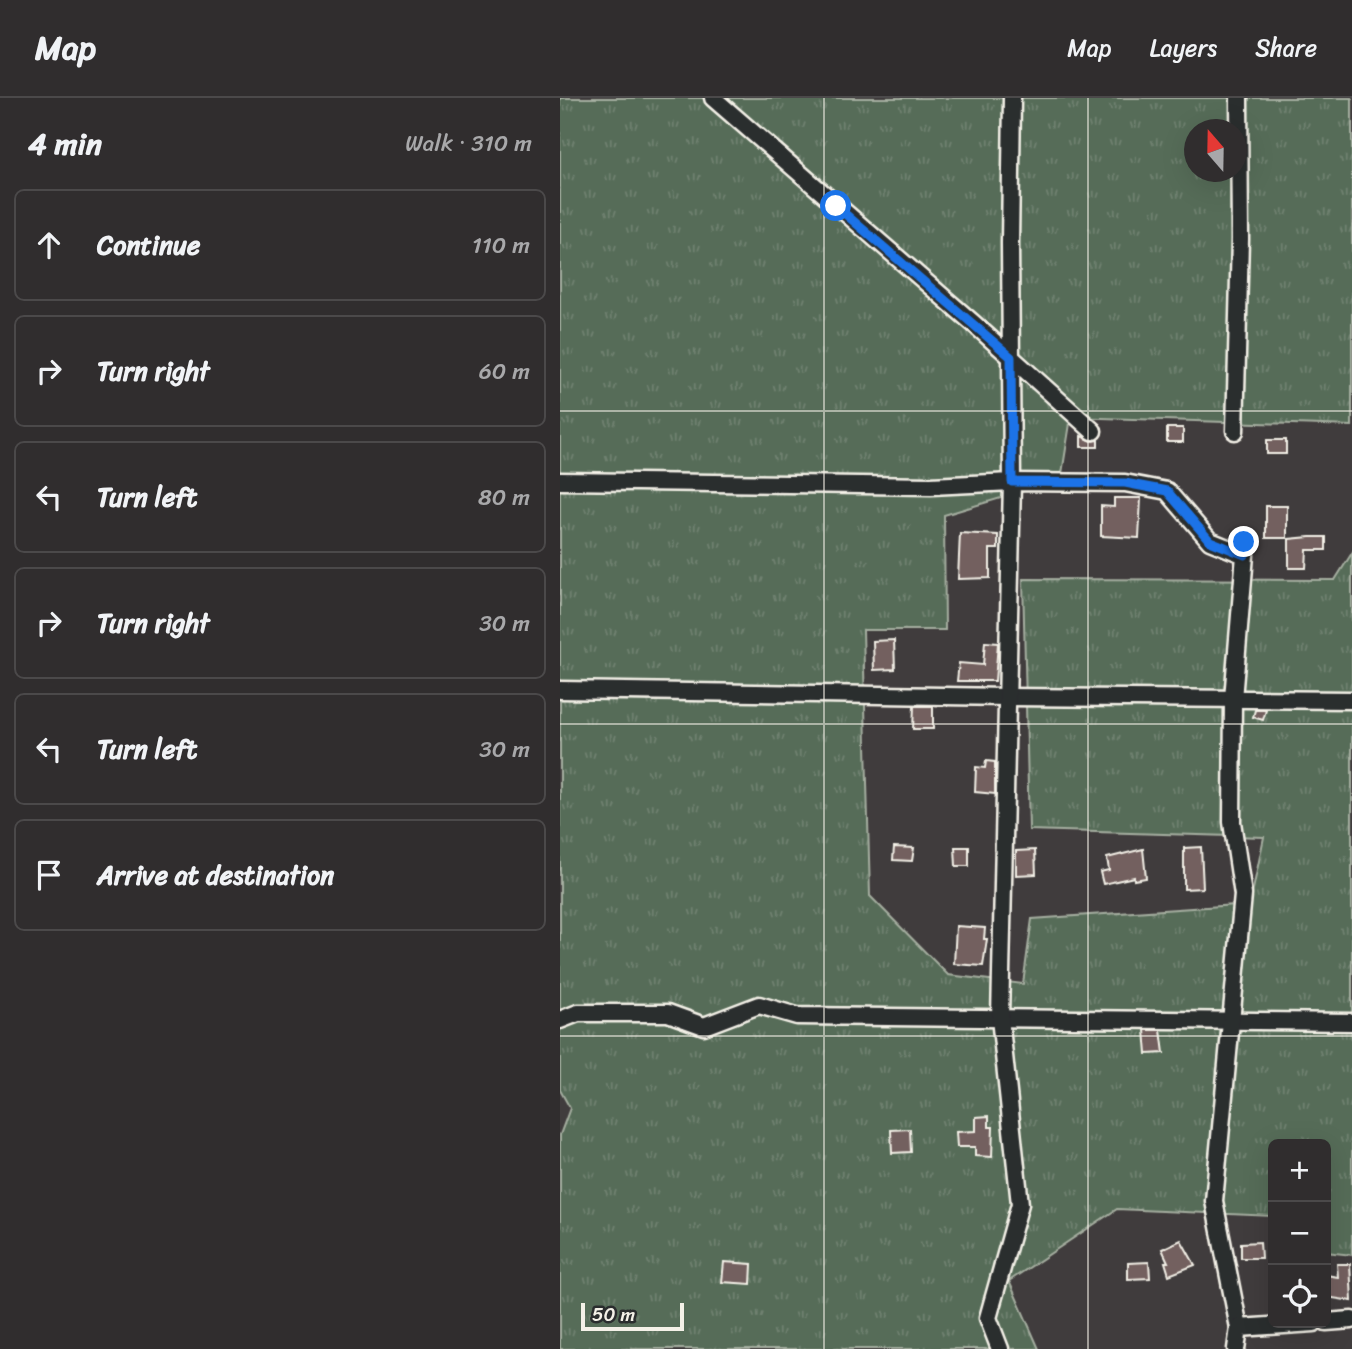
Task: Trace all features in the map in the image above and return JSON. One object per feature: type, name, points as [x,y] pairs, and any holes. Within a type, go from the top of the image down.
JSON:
[{"type":"street","points":[[713,98],[1093,431]]},
{"type":"street","points":[[1000,1349],[988,1318],[1020,1204],[1000,1018],[1012,482],[1012,98]]},
{"type":"street","points":[[1235,431],[1240,239],[1239,98]]},
{"type":"street","points":[[560,481],[931,486],[1012,482],[1125,483],[1167,491],[1210,541],[1245,548],[1233,699],[1232,822],[1243,895],[1214,1201],[1239,1328],[1236,1349]]},
{"type":"street","points":[[560,690],[1352,700]]},
{"type":"street","points":[[560,1020],[578,1013],[668,1013],[704,1026],[759,1005],[797,1016],[1352,1022]]},
{"type":"street","points":[[1331,1322],[1352,1320]]},
{"type":"street","points":[[1239,1328],[1268,1326]]},
{"type":"green space","points":[[560,98],[1352,98],[1352,426],[1071,417],[1061,480],[944,515],[945,630],[863,630],[870,896],[948,975],[1023,984],[1032,919],[1250,904],[1264,837],[1029,830],[1023,579],[1335,580],[1352,553],[1352,1255],[1331,1253],[1331,1139],[1268,1139],[1268,1216],[1117,1209],[1009,1281],[1039,1349],[560,1349],[560,1135],[570,1108],[560,1090]]},
{"type":"building","points":[[1167,428],[1183,428],[1183,442],[1167,442]]},
{"type":"building","points":[[1081,436],[1092,441],[1098,440],[1098,447],[1081,447]]},
{"type":"building","points":[[1267,440],[1286,440],[1286,454],[1267,454]]},
{"type":"building","points":[[1114,498],[1141,498],[1139,538],[1101,536],[1101,506],[1114,507]]},
{"type":"building","points":[[1266,506],[1287,506],[1287,538],[1266,538]]},
{"type":"building","points":[[960,533],[998,535],[998,549],[990,549],[990,578],[958,579]]},
{"type":"building","points":[[1326,537],[1326,550],[1307,550],[1306,568],[1289,568],[1289,539]]},
{"type":"building","points":[[894,640],[895,669],[874,670],[873,641]]},
{"type":"building","points":[[985,642],[998,643],[995,681],[957,681],[959,663],[983,665]]},
{"type":"building","points":[[914,706],[933,706],[933,729],[913,729]]},
{"type":"building","points":[[1255,710],[1266,710],[1263,720],[1253,717]]},
{"type":"building","points":[[986,761],[995,762],[995,794],[975,792],[976,767],[985,768]]},
{"type":"building","points":[[894,847],[914,848],[912,861],[893,860]]},
{"type":"building","points":[[955,847],[969,847],[969,866],[956,866]]},
{"type":"building","points":[[1201,847],[1203,888],[1184,889],[1184,848]]},
{"type":"building","points":[[1143,849],[1146,878],[1134,880],[1134,877],[1103,884],[1100,872],[1109,870],[1107,858]]},
{"type":"building","points":[[1035,850],[1036,874],[1016,875],[1016,851]]},
{"type":"building","points":[[956,926],[985,928],[984,939],[987,939],[983,966],[954,964]]},
{"type":"building","points":[[1145,1030],[1161,1030],[1164,1053],[1147,1054]]},
{"type":"building","points":[[989,1116],[989,1127],[993,1127],[992,1157],[975,1156],[975,1147],[957,1147],[956,1132],[976,1131],[976,1117]]},
{"type":"building","points":[[910,1129],[911,1152],[892,1153],[891,1130]]},
{"type":"building","points":[[1181,1240],[1195,1265],[1169,1275],[1165,1262],[1168,1262],[1162,1249]]},
{"type":"building","points":[[1260,1242],[1261,1258],[1241,1258],[1241,1243]]},
{"type":"building","points":[[724,1262],[752,1264],[751,1284],[722,1282]]},
{"type":"building","points":[[1149,1262],[1150,1278],[1128,1279],[1128,1263]]},
{"type":"building","points":[[1337,1264],[1350,1264],[1352,1301],[1331,1298],[1331,1276],[1338,1277]]},
{"type":"route","points":[[836,206],[1011,357],[1012,482],[1125,483],[1167,491],[1210,541],[1245,555],[1244,542]]}]
